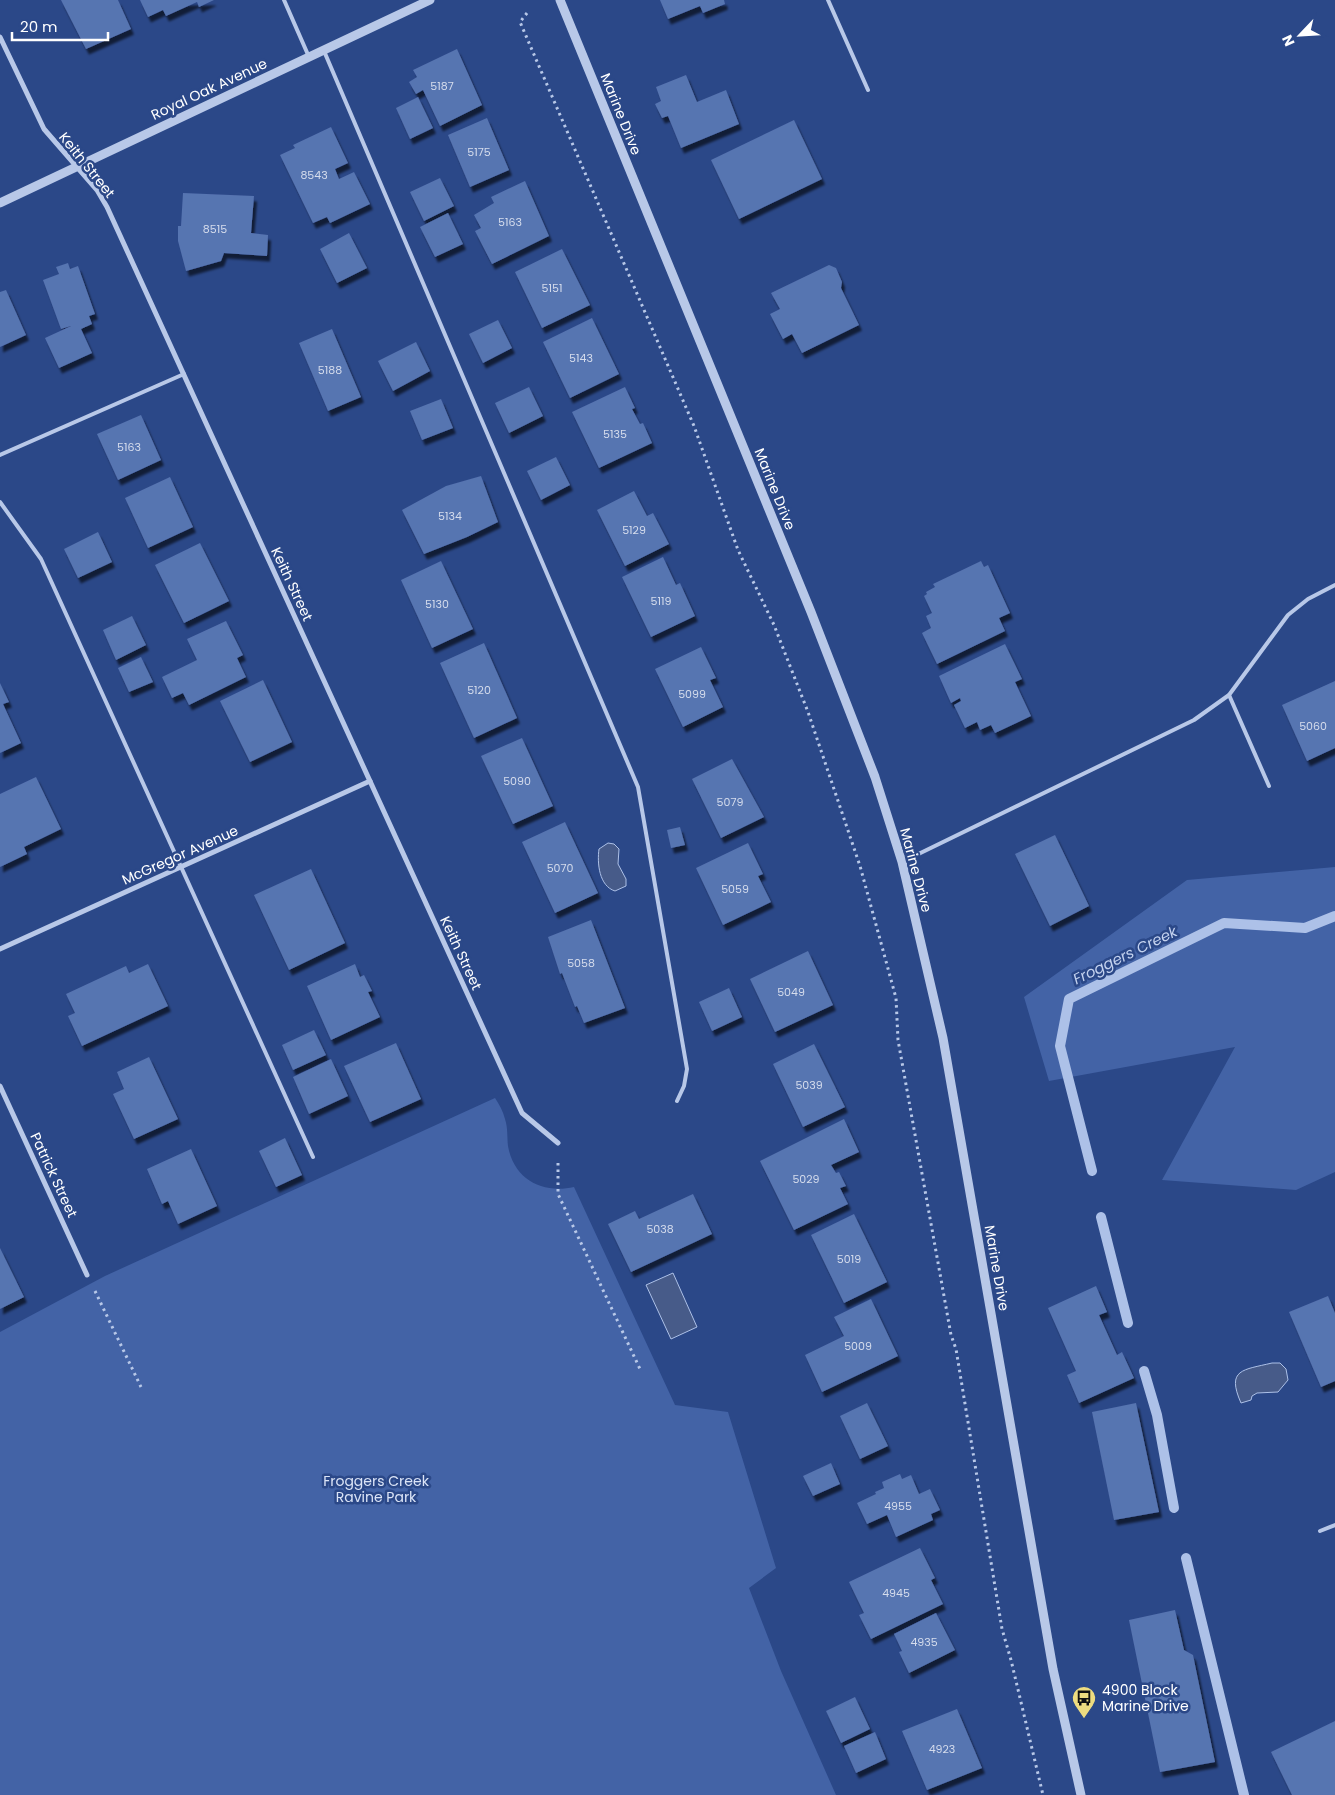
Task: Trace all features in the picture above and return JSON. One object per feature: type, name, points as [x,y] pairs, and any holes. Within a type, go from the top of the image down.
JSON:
[{"type":"street","name":"Royal Oak Avenue","points":[[0,203],[430,0]]},
{"type":"street","name":"Marine Drive","points":[[560,0],[811,612],[875,777],[902,862],[943,1038],[1053,1669],[1081,1795]]},
{"type":"street","name":"Keith Street","points":[[0,37],[44,129],[77,167],[107,207],[522,1113],[558,1143]]},
{"type":"street","name":"McGregor Avenue","points":[[0,948],[370,781]]},
{"type":"street","name":"Patrick Street","points":[[0,1086],[87,1274]]},
{"type":"lane","points":[[284,0],[309,57]]},
{"type":"lane","points":[[828,0],[868,90]]},
{"type":"lane","points":[[323,50],[638,786],[687,1069],[684,1086],[677,1101]]},
{"type":"lane","points":[[0,455],[184,374]]},
{"type":"lane","points":[[0,502],[40,559],[313,1157]]},
{"type":"lane","points":[[902,862],[1194,720],[1229,695],[1288,615],[1308,599],[1335,585]]},
{"type":"lane","points":[[1229,695],[1269,786]]},
{"type":"lane","points":[[1320,1531],[1335,1525]]},
{"type":"path","points":[[527,13],[520,22],[694,426],[738,550],[774,625],[804,703],[860,866],[896,998],[898,1040],[951,1335],[956,1349],[1002,1630],[1043,1795]]},
{"type":"path","points":[[558,1143],[558,1194],[640,1369]]},
{"type":"path","points":[[87,1274],[141,1387]]},
{"type":"green space","points":[[1335,867],[1335,1172],[1296,1190],[1162,1180],[1235,1047],[1049,1081],[1024,997],[1187,880]]},
{"type":"green space","name":"Froggers Creek Ravine Park","points":[[495,1098],[506,1122],[511,1158],[523,1176],[541,1186],[563,1189],[574,1187],[675,1405],[728,1412],[776,1568],[749,1588],[781,1671],[836,1795],[0,1795],[0,1332],[105,1276]]},
{"type":"shaded area","points":[[608,843],[614,844],[619,849],[618,864],[626,879],[626,886],[615,891],[605,884],[602,879],[598,861],[599,849]]},
{"type":"shaded area","points":[[673,1273],[697,1327],[671,1339],[646,1285]]},
{"type":"shaded area","points":[[1280,1363],[1286,1369],[1288,1380],[1278,1392],[1257,1393],[1252,1396],[1251,1400],[1241,1403],[1235,1383],[1240,1373],[1253,1367]]},
{"type":"building","points":[[61,0],[118,0],[131,29],[86,49]]},
{"type":"building","points":[[140,0],[214,0],[199,7],[197,2],[166,16],[163,10],[148,17]]},
{"type":"building","points":[[660,0],[724,0],[725,4],[703,13],[700,6],[668,19]]},
{"type":"building","points":[[457,49],[482,105],[440,126],[423,90],[416,94],[409,82],[417,77],[413,70]]},
{"type":"building","points":[[686,75],[697,102],[726,90],[739,124],[681,148],[668,116],[662,118],[655,104],[661,101],[656,87]]},
{"type":"building","points":[[418,97],[433,128],[410,139],[396,108]]},
{"type":"building","points":[[487,118],[509,170],[470,187],[448,135]]},
{"type":"building","points":[[794,120],[822,179],[739,219],[711,160]]},
{"type":"building","points":[[331,127],[348,163],[335,169],[339,179],[354,172],[370,204],[330,223],[327,217],[313,223],[280,155],[295,148],[293,145]]},
{"type":"building","points":[[440,178],[454,206],[424,221],[410,192]]},
{"type":"building","points":[[525,181],[549,236],[492,264],[475,231],[481,228],[474,215],[494,203],[491,197]]},
{"type":"building","points":[[183,193],[254,196],[251,233],[268,235],[267,256],[224,253],[221,261],[186,271],[178,241],[178,226],[181,226]]},
{"type":"building","points":[[448,213],[463,244],[435,257],[420,227]]},
{"type":"building","points":[[349,233],[367,268],[337,283],[320,249]]},
{"type":"building","points":[[562,249],[590,305],[542,328],[515,272]]},
{"type":"building","points":[[68,263],[70,269],[78,266],[95,314],[89,316],[92,324],[81,329],[92,353],[59,368],[45,338],[71,326],[61,329],[43,280],[59,274],[56,267]]},
{"type":"building","points":[[829,265],[836,268],[842,282],[841,288],[859,325],[802,353],[792,334],[783,339],[770,314],[780,309],[771,293]]},
{"type":"building","points":[[6,290],[26,335],[0,347],[0,292]]},
{"type":"building","points":[[592,318],[619,374],[570,398],[543,342]]},
{"type":"building","points":[[498,320],[512,348],[483,363],[469,334]]},
{"type":"building","points":[[332,329],[361,397],[328,411],[299,343]]},
{"type":"building","points":[[416,342],[430,371],[393,391],[378,361]]},
{"type":"building","points":[[529,387],[543,416],[509,433],[495,403]]},
{"type":"building","points":[[625,387],[635,408],[632,409],[640,424],[643,423],[652,443],[599,468],[572,412]]},
{"type":"building","points":[[441,399],[453,428],[422,440],[410,411]]},
{"type":"building","points":[[141,415],[161,460],[118,480],[97,434]]},
{"type":"building","points":[[556,457],[570,485],[541,500],[527,471]]},
{"type":"building","points":[[481,476],[498,522],[424,554],[402,510],[446,486]]},
{"type":"building","points":[[170,477],[193,527],[148,548],[125,498]]},
{"type":"building","points":[[634,491],[647,516],[653,513],[669,544],[625,566],[597,510]]},
{"type":"building","points":[[98,532],[112,562],[78,578],[64,549]]},
{"type":"building","points":[[200,543],[229,601],[184,623],[155,565]]},
{"type":"building","points":[[663,557],[676,585],[680,583],[695,616],[651,637],[622,577]]},
{"type":"building","points":[[441,561],[473,629],[432,648],[401,580]]},
{"type":"building","points":[[981,561],[984,567],[988,565],[1010,613],[999,618],[1005,631],[937,664],[922,633],[931,628],[926,616],[932,613],[924,596],[927,594],[926,592],[935,587],[933,584]]},
{"type":"building","points":[[132,616],[146,645],[116,660],[103,630]]},
{"type":"building","points":[[226,621],[243,655],[237,658],[246,677],[189,705],[183,693],[172,698],[162,677],[197,660],[187,639]]},
{"type":"building","points":[[484,643],[517,718],[474,738],[440,663]]},
{"type":"building","points":[[1005,644],[1022,679],[1015,682],[1031,716],[995,733],[991,725],[980,730],[977,722],[965,728],[954,705],[961,701],[960,698],[951,703],[939,676]]},
{"type":"building","points":[[701,647],[716,678],[710,680],[723,707],[683,727],[655,669]]},
{"type":"building","points":[[141,657],[153,682],[129,692],[118,668]]},
{"type":"building","points":[[263,680],[292,742],[250,762],[220,701]]},
{"type":"building","points":[[1335,681],[1335,748],[1307,761],[1282,705]]},
{"type":"building","points":[[0,683],[9,702],[3,704],[21,743],[0,753]]},
{"type":"building","points":[[522,738],[553,806],[513,824],[481,756]]},
{"type":"building","points":[[732,759],[764,817],[721,838],[692,779]]},
{"type":"building","points":[[36,777],[61,829],[24,847],[27,854],[0,867],[0,794]]},
{"type":"building","points":[[565,822],[598,893],[555,913],[522,842]]},
{"type":"building","points":[[680,827],[685,845],[671,848],[667,830]]},
{"type":"building","points":[[1055,835],[1089,906],[1050,926],[1015,854]]},
{"type":"building","points":[[748,843],[763,874],[758,876],[771,902],[723,925],[696,868]]},
{"type":"building","points":[[311,869],[345,943],[289,970],[254,895]]},
{"type":"building","points":[[591,920],[625,1008],[584,1023],[577,1006],[575,1007],[562,973],[560,974],[548,937]]},
{"type":"building","points":[[808,951],[833,1005],[775,1032],[750,979]]},
{"type":"building","points":[[148,964],[168,1006],[82,1046],[68,1016],[75,1013],[66,994],[126,966],[129,973]]},
{"type":"building","points":[[355,964],[360,977],[364,975],[372,991],[368,992],[380,1017],[331,1040],[307,986]]},
{"type":"building","points":[[729,988],[742,1017],[712,1031],[699,1002]]},
{"type":"building","points":[[314,1030],[326,1055],[293,1070],[282,1045]]},
{"type":"building","points":[[396,1043],[421,1099],[370,1122],[344,1066]]},
{"type":"building","points":[[814,1044],[845,1107],[803,1127],[773,1064]]},
{"type":"building","points":[[149,1057],[178,1119],[134,1139],[113,1094],[124,1089],[117,1072]]},
{"type":"building","points":[[331,1059],[348,1096],[309,1114],[293,1077]]},
{"type":"building","points":[[844,1119],[859,1152],[831,1165],[836,1173],[839,1172],[846,1186],[840,1188],[848,1204],[794,1230],[760,1161]]},
{"type":"building","points":[[285,1138],[302,1175],[276,1187],[259,1151]]},
{"type":"building","points":[[191,1149],[217,1206],[178,1224],[168,1201],[162,1204],[147,1169]]},
{"type":"building","points":[[693,1194],[712,1234],[631,1272],[608,1224],[635,1211],[639,1219]]},
{"type":"building","points":[[854,1214],[887,1282],[844,1303],[811,1235]]},
{"type":"building","points":[[0,1248],[24,1297],[0,1309]]},
{"type":"building","points":[[1096,1286],[1107,1312],[1099,1315],[1117,1355],[1122,1352],[1134,1378],[1079,1403],[1067,1375],[1076,1371],[1048,1308]]},
{"type":"building","points":[[1328,1296],[1335,1313],[1335,1381],[1321,1387],[1289,1312]]},
{"type":"building","points":[[871,1299],[898,1356],[822,1392],[805,1355],[844,1336],[834,1317]]},
{"type":"building","points":[[867,1403],[888,1446],[860,1459],[840,1416]]},
{"type":"building","points":[[1136,1403],[1159,1512],[1114,1520],[1092,1412]]},
{"type":"building","points":[[831,1463],[840,1484],[813,1496],[803,1476]]},
{"type":"building","points":[[900,1474],[902,1479],[911,1475],[919,1494],[930,1489],[940,1510],[931,1514],[933,1520],[896,1537],[887,1515],[867,1524],[857,1503],[884,1488],[882,1482]]},
{"type":"building","points":[[920,1548],[935,1578],[931,1580],[943,1604],[871,1639],[859,1615],[864,1613],[849,1582]]},
{"type":"building","points":[[1175,1610],[1184,1650],[1193,1655],[1215,1762],[1160,1772],[1129,1620]]},
{"type":"building","points":[[936,1613],[955,1650],[909,1673],[899,1652],[902,1651],[894,1634]]},
{"type":"building","points":[[855,1697],[870,1729],[841,1743],[826,1711]]},
{"type":"building","points":[[957,1709],[982,1768],[927,1790],[902,1731]]},
{"type":"building","points":[[1335,1721],[1335,1795],[1292,1795],[1271,1752]]},
{"type":"building","points":[[875,1732],[886,1759],[856,1773],[844,1746]]},
{"type":"waterway","name":"Froggers Creek","points":[[1092,1171],[1060,1046],[1069,999],[1224,923],[1305,928],[1335,916]]},
{"type":"waterway","points":[[1101,1217],[1128,1323]]},
{"type":"waterway","points":[[1144,1371],[1157,1415],[1174,1508]]},
{"type":"waterway","points":[[1186,1558],[1244,1795]]},
{"type":"place","name":"4900 Block Marine Drive","points":[[1084,1719]]}]
